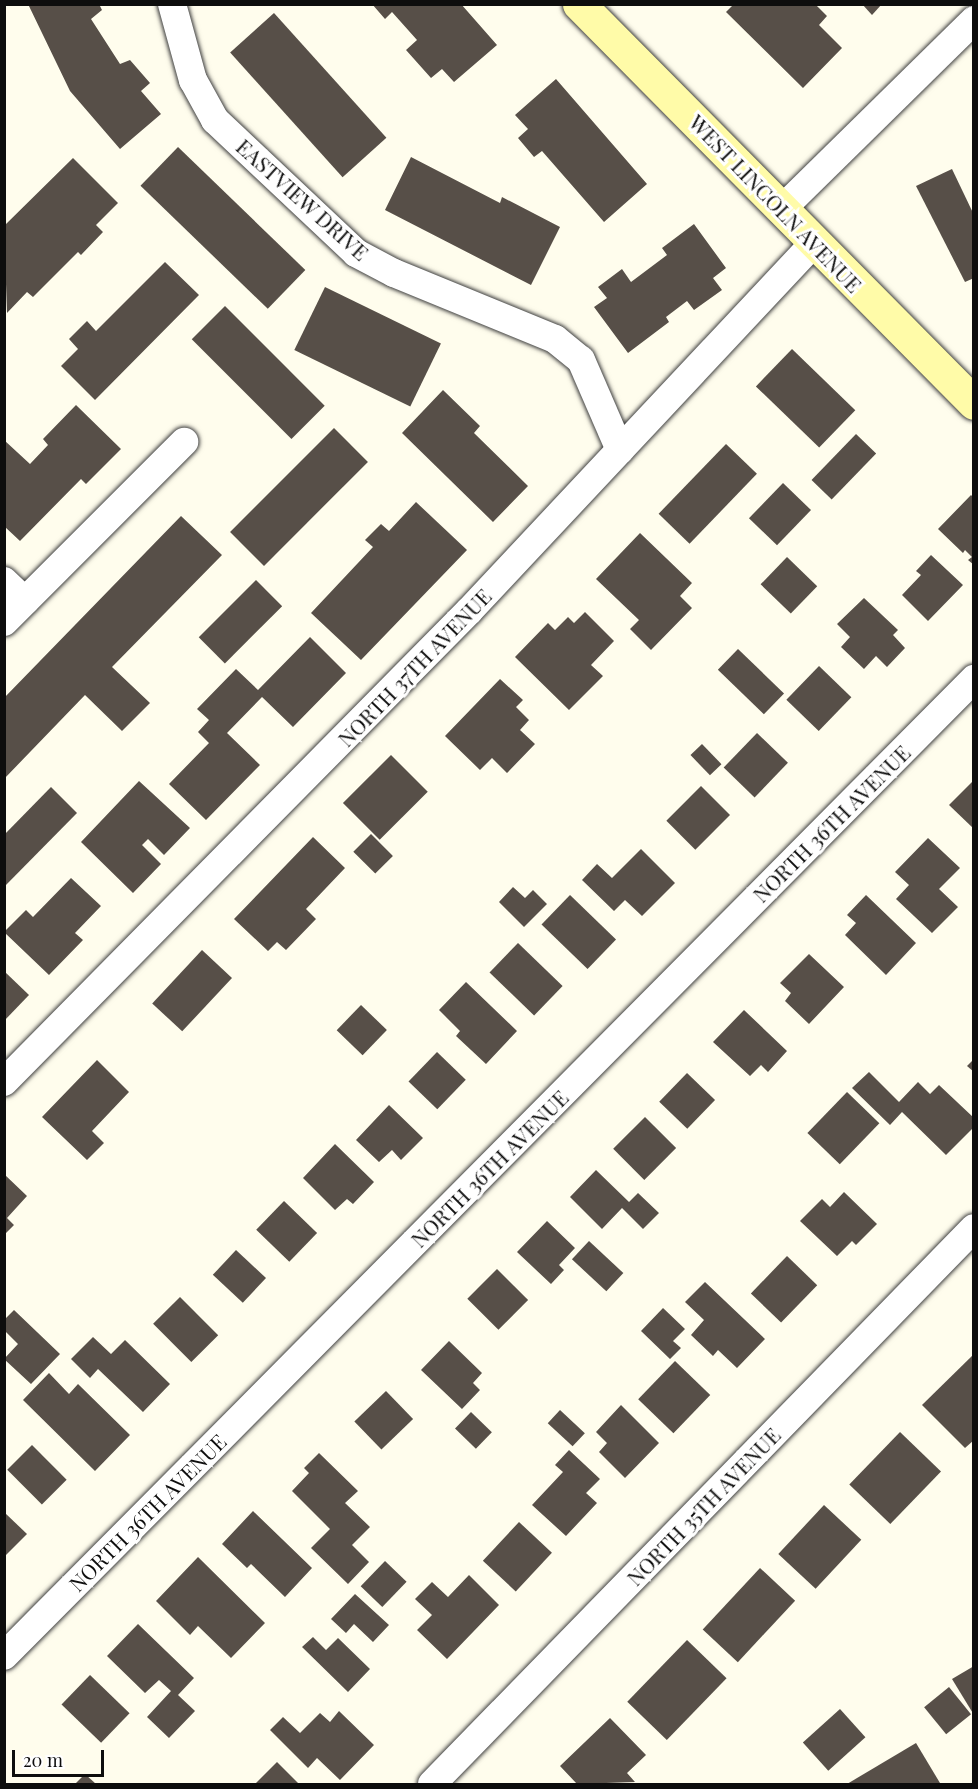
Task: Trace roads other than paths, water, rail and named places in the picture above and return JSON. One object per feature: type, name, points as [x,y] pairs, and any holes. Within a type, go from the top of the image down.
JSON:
[{"type":"street","name":"EASTVIEW DRIVE","points":[[172,4],[193,80],[215,120],[356,253],[394,273],[555,339],[581,360],[620,450]]},
{"type":"street","name":"WEST LINCOLN AVENUE","points":[[579,4],[974,403]]},
{"type":"street","points":[[783,208],[974,20]]},
{"type":"street","name":"NORTH 37TH AVENUE","points":[[4,1082],[469,611],[814,243]]},
{"type":"street","points":[[4,622],[184,442]]},
{"type":"street","points":[[4,581],[25,601]]},
{"type":"street","name":"NORTH 36TH AVENUE","points":[[4,1656],[974,679]]},
{"type":"street","name":"NORTH 35TH AVENUE","points":[[432,1785],[974,1228]]}]
